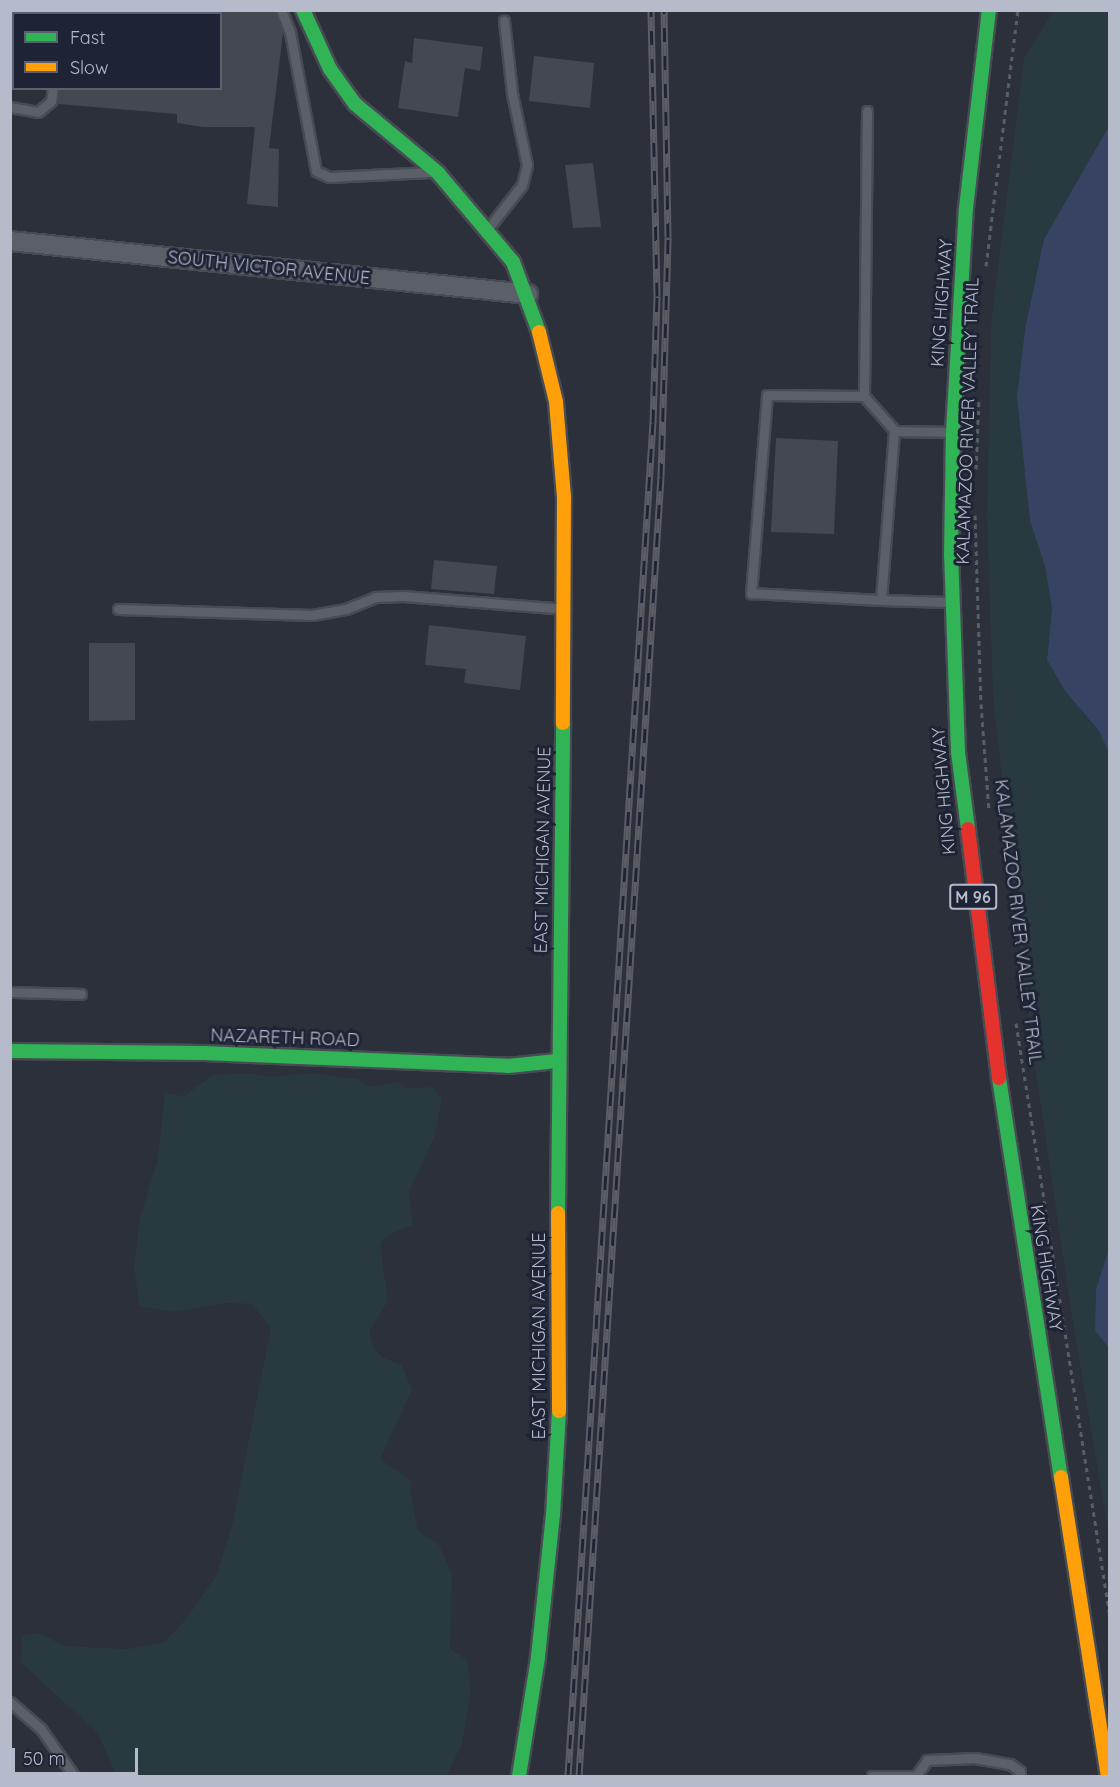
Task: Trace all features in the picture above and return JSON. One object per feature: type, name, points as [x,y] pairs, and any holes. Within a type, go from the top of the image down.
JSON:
[{"type":"street","name":"EAST MICHIGAN AVENUE","points":[[303,10],[330,69],[355,104],[436,172],[488,228],[513,262],[528,294],[555,402],[564,497],[565,609],[557,1061],[560,1386],[538,1657],[519,1776]]},
{"type":"street","name":"KING HIGHWAY","points":[[989,10],[966,208],[953,432],[952,602],[958,752],[971,883],[1004,1115],[1107,1776]]},
{"type":"street","name":"SOUTH VICTOR AVENUE","points":[[10,241],[528,294]]},
{"type":"street","name":"NAZARETH ROAD","points":[[10,1051],[204,1053],[508,1066],[557,1061]]},
{"type":"lane","points":[[281,10],[290,32],[316,171],[329,177],[436,172]]},
{"type":"lane","points":[[488,228],[522,185],[527,165],[516,117],[504,20]]},
{"type":"lane","points":[[10,107],[38,112],[51,101],[53,90]]},
{"type":"lane","points":[[867,111],[864,396],[895,431],[881,600]]},
{"type":"lane","points":[[864,396],[767,395],[751,593],[952,602]]},
{"type":"lane","points":[[895,431],[953,432]]},
{"type":"lane","points":[[118,609],[312,615],[346,609],[375,597],[403,596],[565,609]]},
{"type":"lane","points":[[10,992],[81,994]]},
{"type":"lane","points":[[10,1702],[40,1729],[74,1776]]},
{"type":"lane","points":[[872,1776],[916,1776],[927,1760],[975,1758],[1010,1764],[1020,1772],[1020,1776]]},
{"type":"path","name":"KALAMAZOO RIVER VALLEY TRAIL","points":[[986,270],[1018,10]]},
{"type":"path","name":"KALAMAZOO RIVER VALLEY TRAIL","points":[[976,472],[979,395]]},
{"type":"path","name":"KALAMAZOO RIVER VALLEY TRAIL","points":[[975,504],[981,704],[990,816]]},
{"type":"path","name":"KALAMAZOO RIVER VALLEY TRAIL","points":[[1015,1014],[1110,1617]]},
{"type":"shaded area","points":[[1053,11],[1109,11],[1109,126],[1044,239],[1025,329],[1017,397],[1030,521],[1045,566],[1052,609],[1047,660],[1065,691],[1099,731],[1109,753],[1110,1249],[1096,1289],[1095,1331],[1109,1348],[1109,1536],[1070,1304],[1031,1039],[993,698],[987,518],[991,325],[1024,58]]},
{"type":"shaded area","points":[[248,1073],[270,1077],[311,1073],[358,1079],[368,1087],[399,1082],[406,1088],[434,1087],[442,1100],[434,1138],[409,1192],[413,1225],[388,1235],[380,1244],[388,1301],[369,1332],[373,1347],[382,1357],[402,1365],[412,1390],[380,1459],[413,1482],[410,1490],[418,1531],[439,1545],[452,1574],[450,1649],[467,1660],[471,1691],[462,1743],[447,1776],[117,1776],[97,1732],[21,1663],[22,1636],[41,1633],[63,1646],[128,1649],[163,1643],[187,1618],[216,1576],[232,1526],[271,1327],[252,1304],[225,1303],[175,1312],[139,1306],[134,1266],[140,1217],[157,1162],[165,1093],[184,1096],[213,1075]]},
{"type":"water","points":[[1109,126],[1109,753],[1099,731],[1065,691],[1047,660],[1052,609],[1045,566],[1030,521],[1017,397],[1025,329],[1044,239]]},
{"type":"water","points":[[1109,1249],[1109,1348],[1095,1331],[1096,1289]]},
{"type":"building","points":[[220,10],[274,10],[283,33],[269,148],[279,149],[278,207],[247,204],[255,127],[203,127],[177,123],[177,114],[58,104],[60,90],[222,90],[222,12]]},
{"type":"building","points":[[414,38],[483,47],[480,71],[465,68],[458,117],[398,108],[405,61],[412,63]]},
{"type":"building","points":[[534,56],[594,63],[590,108],[529,101]]},
{"type":"building","points":[[593,163],[601,227],[573,228],[565,165]]},
{"type":"building","points":[[776,438],[838,441],[834,534],[771,532]]},
{"type":"building","points":[[434,560],[497,566],[494,594],[431,589]]},
{"type":"building","points":[[429,625],[526,636],[520,690],[464,683],[466,669],[425,665]]},
{"type":"building","points":[[89,643],[135,643],[135,720],[89,721]]},
{"type":"railway","points":[[568,1776],[653,423],[657,296],[651,10]]},
{"type":"railway","points":[[579,1776],[661,477],[668,237],[664,10]]},
{"type":"traffic: fast","points":[[303,10],[330,69],[355,104],[438,173],[513,262],[539,332]]},
{"type":"traffic: fast","points":[[968,829],[958,752],[951,556],[953,432],[966,208],[989,10]]},
{"type":"traffic: fast","points":[[558,1213],[563,723]]},
{"type":"traffic: fast","points":[[10,1051],[204,1053],[508,1066],[557,1061]]},
{"type":"traffic: fast","points":[[999,1078],[1061,1477]]},
{"type":"traffic: fast","points":[[519,1776],[538,1657],[553,1515],[559,1411]]},
{"type":"traffic: slow","points":[[539,332],[556,402],[564,497],[563,723]]},
{"type":"traffic: slow","points":[[558,1213],[559,1411]]},
{"type":"traffic: slow","points":[[1061,1477],[1108,1776]]},
{"type":"traffic: jam","points":[[968,829],[999,1078]]}]
